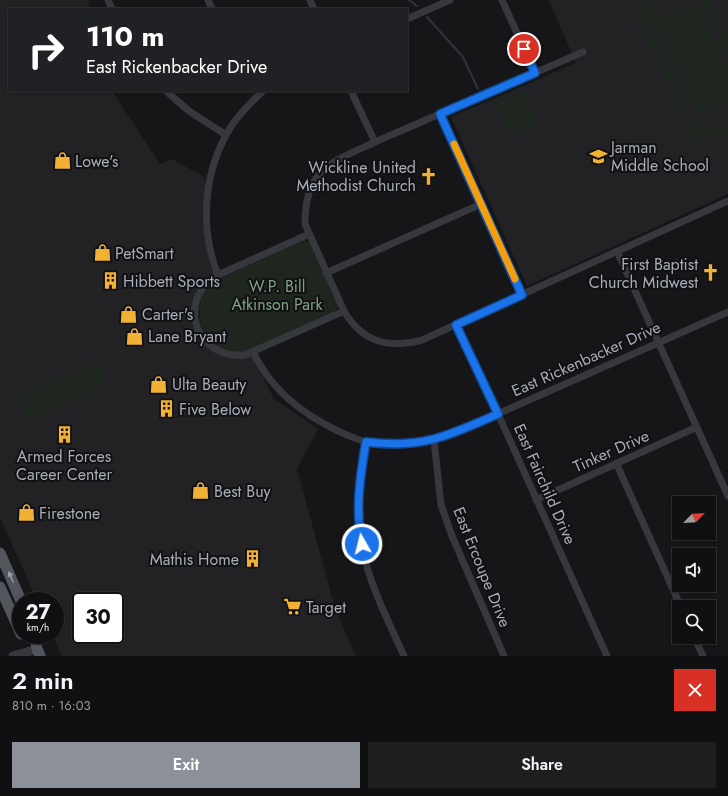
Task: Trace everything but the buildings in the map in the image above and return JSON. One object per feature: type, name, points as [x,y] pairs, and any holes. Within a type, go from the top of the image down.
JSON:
[{"type":"main road","points":[[0,553],[17,592]]},
{"type":"main road","points":[[0,587],[12,614]]},
{"type":"main road","points":[[28,644],[38,653]]},
{"type":"street","points":[[408,19],[450,0]]},
{"type":"street","points":[[502,0],[535,73]]},
{"type":"street","points":[[583,52],[375,142],[335,161],[317,175],[309,192],[305,210],[305,224],[326,273],[351,324],[364,335],[381,343],[394,345],[422,340],[728,201]]},
{"type":"street","points":[[167,92],[188,111],[226,135]]},
{"type":"street","points":[[218,275],[209,242],[206,207],[215,160],[226,135],[242,113],[262,92]]},
{"type":"street","points":[[351,92],[375,142]]},
{"type":"street","points":[[440,114],[522,295]]},
{"type":"street","points":[[326,273],[481,204]]},
{"type":"street","points":[[309,234],[218,275],[208,282],[197,300],[194,313],[198,331],[205,342],[220,352],[236,356],[253,352],[344,311]]},
{"type":"street","points":[[617,251],[728,496]]},
{"type":"street","name":"East Rickenbacker Drive","points":[[253,352],[264,372],[275,387],[297,407],[321,423],[366,442],[388,445],[412,444],[434,440],[498,414],[728,312]]},
{"type":"street","name":"East Fairchild Drive","points":[[456,325],[498,414],[607,656]]},
{"type":"street","name":"Tinker Drive","points":[[536,500],[697,427]]},
{"type":"street","name":"East Ercoupe Drive","points":[[434,440],[441,505],[452,536],[504,656]]},
{"type":"street","points":[[366,442],[360,479],[359,530],[369,573],[404,656]]},
{"type":"street","points":[[617,464],[678,600]]},
{"type":"street","points":[[697,644],[703,656]]},
{"type":"street","points":[[13,656],[38,653]]},
{"type":"shaded area","points":[[0,0],[89,0],[88,8],[8,8],[8,92],[113,92],[160,164],[172,159],[206,178],[202,218],[206,246],[216,280],[207,289],[199,307],[199,318],[228,350],[249,350],[274,399],[318,429],[297,469],[336,612],[356,656],[62,656],[57,644],[64,644],[64,592],[33,592],[0,517]]},
{"type":"shaded area","name":"Jarman Middle School","points":[[549,0],[728,0],[728,194],[527,286],[451,117],[576,63]]},
{"type":"green space","points":[[646,0],[654,0],[650,22],[691,118],[704,127],[717,130],[728,128],[728,136],[717,138],[699,134],[702,144],[696,147],[634,9],[643,6],[643,8]]},
{"type":"green space","points":[[703,0],[710,0],[728,39],[728,56]]},
{"type":"green space","points":[[698,2],[728,70],[728,101],[698,115],[655,21]]},
{"type":"green space","points":[[524,91],[538,123],[509,135],[496,104]]},
{"type":"green space","name":"W.P. Bill Atkinson Park","points":[[304,240],[309,242],[338,306],[336,311],[249,350],[233,351],[213,343],[206,336],[201,327],[199,307],[204,293],[209,286],[223,277]]},
{"type":"green space","points":[[95,363],[101,368],[107,381],[104,386],[34,419],[28,418],[24,414],[19,401],[22,395]]},
{"type":"waterway","points":[[409,0],[417,6]]},
{"type":"waterway","points":[[427,17],[463,57],[478,89]]},
{"type":"slow traffic","points":[[454,144],[515,279]]},
{"type":"place","name":"Jarman Middle School","points":[[598,156]]},
{"type":"place","name":"Lowe's","points":[[62,161]]},
{"type":"place","name":"Wickline United Methodist Church","points":[[429,176]]},
{"type":"place","name":"PetSmart","points":[[102,253]]},
{"type":"place","name":"First Baptist Church Midwest","points":[[711,273]]},
{"type":"place","name":"Hibbett Sports","points":[[110,281]]},
{"type":"place","name":"Carter's","points":[[129,314]]},
{"type":"place","name":"Lane Bryant","points":[[135,336]]},
{"type":"place","name":"Ulta Beauty","points":[[159,384]]},
{"type":"place","name":"Five Below","points":[[166,409]]},
{"type":"place","name":"Armed Forces Career Center","points":[[64,435]]},
{"type":"place","name":"Best Buy","points":[[201,491]]},
{"type":"place","name":"Firestone","points":[[26,513]]},
{"type":"place","name":"Mathis Home","points":[[252,559]]},
{"type":"place","name":"Target","points":[[293,607]]},
{"type":"route","points":[[362,544],[359,530],[358,504],[360,479],[366,442],[388,445],[412,444],[434,440],[448,436],[498,414],[472,356],[456,325],[522,295],[440,114],[535,73],[524,49]]}]
